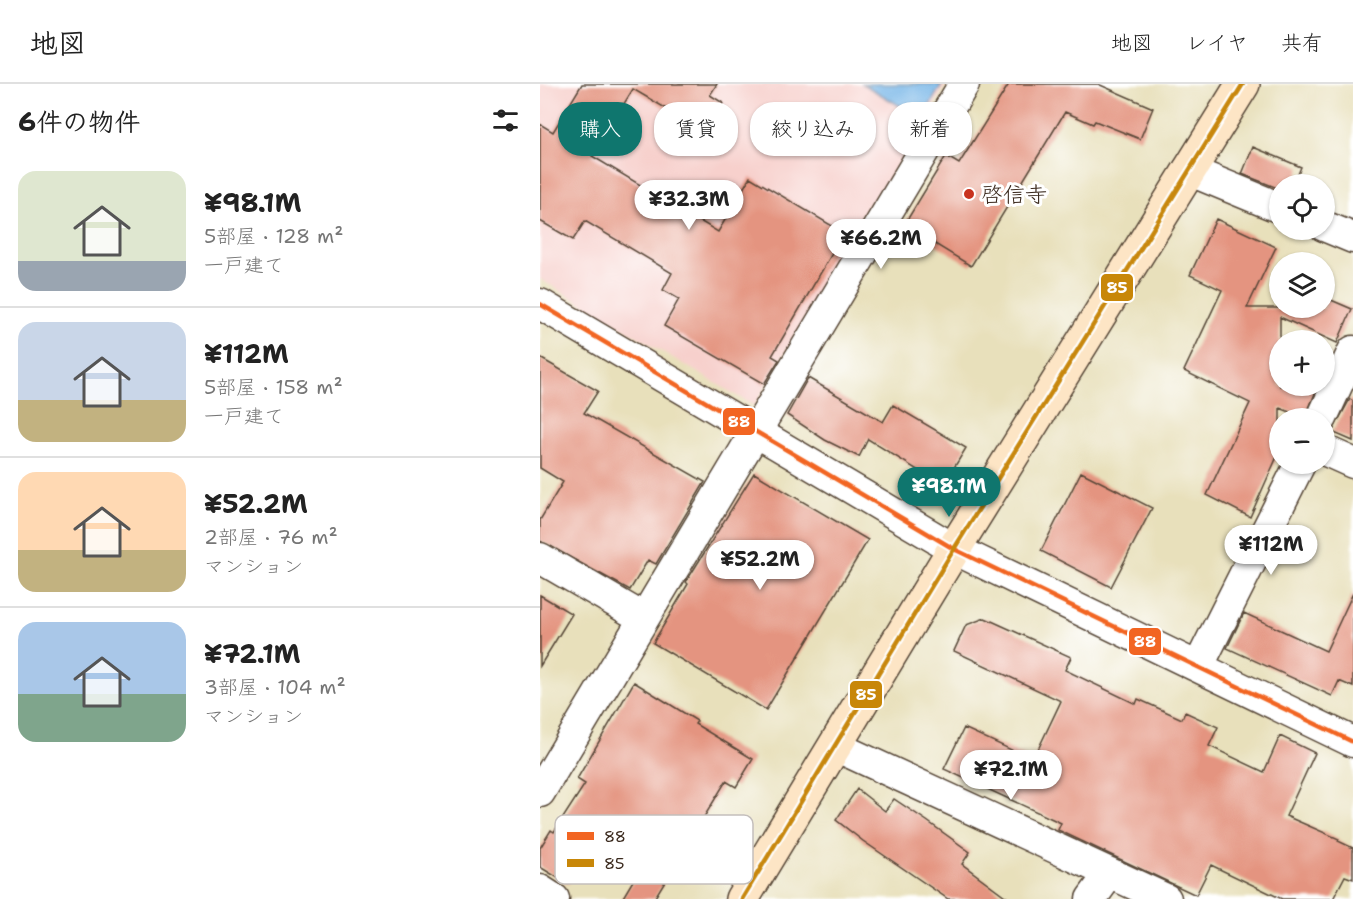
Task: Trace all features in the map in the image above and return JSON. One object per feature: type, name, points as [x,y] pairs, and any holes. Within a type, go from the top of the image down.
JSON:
[{"type":"street","points":[[540,792],[964,84]]},
{"type":"street","points":[[753,881],[954,549],[1243,84]]},
{"type":"street","points":[[1188,170],[1269,203]]},
{"type":"street","points":[[1335,231],[1353,238]]},
{"type":"street","points":[[540,304],[954,549],[1353,742]]},
{"type":"street","points":[[1327,408],[1353,351]]},
{"type":"street","points":[[1335,455],[1353,463]]},
{"type":"street","points":[[1198,668],[1295,474]]},
{"type":"street","points":[[540,558],[643,618]]},
{"type":"street","points":[[835,746],[1166,899]]},
{"type":"street","points":[[1091,899],[1110,873]]},
{"type":"street","points":[[742,899],[751,884]]},
{"type":"street","points":[[540,890],[554,899]]},
{"type":"shaded area","points":[[540,84],[947,84],[936,102],[888,102],[888,156],[904,156],[754,406],[540,279]]},
{"type":"water","points":[[863,84],[942,84],[932,102],[893,102]]},
{"type":"building","points":[[582,84],[717,84],[710,95],[721,102],[655,102],[633,89],[625,102],[571,102]]},
{"type":"building","name":"啓信寺","points":[[1009,84],[1098,84],[1153,108],[1140,139],[1095,121],[1093,124],[1065,112],[971,266],[904,225],[946,156],[959,164],[964,156],[972,156],[972,143]]},
{"type":"building","points":[[540,124],[553,132],[558,124],[558,156],[592,156],[718,232],[750,177],[844,233],[772,356],[779,360],[764,384],[664,326],[679,299],[663,290],[672,273],[585,221],[573,240],[540,221]]},
{"type":"building","points":[[1253,147],[1301,167],[1298,174],[1269,174],[1269,185],[1242,174]]},
{"type":"building","points":[[1216,219],[1276,247],[1274,252],[1269,252],[1269,262],[1247,308],[1269,308],[1269,318],[1280,318],[1280,330],[1269,330],[1269,396],[1314,396],[1309,408],[1269,408],[1269,474],[1250,517],[1207,495],[1250,403],[1184,371],[1222,290],[1190,275]]},
{"type":"building","points":[[1335,302],[1352,309],[1337,343],[1335,342],[1335,330],[1308,330],[1282,318],[1335,318]]},
{"type":"building","points":[[540,358],[598,391],[584,413],[705,482],[656,564],[648,560],[630,590],[540,541],[540,520],[563,482],[540,468]]},
{"type":"building","points":[[808,378],[883,422],[893,405],[966,448],[943,486],[868,439],[859,457],[825,440],[787,415]]},
{"type":"building","points":[[1350,399],[1353,401],[1353,441],[1335,433],[1335,426]]},
{"type":"building","points":[[1081,472],[1152,508],[1111,587],[1041,551]]},
{"type":"building","points":[[754,473],[868,540],[766,710],[653,643],[688,584],[686,582]]},
{"type":"building","points":[[1353,593],[1353,687],[1339,681],[1332,696],[1227,648],[1244,613],[1326,651]]},
{"type":"building","points":[[540,595],[572,614],[540,666]]},
{"type":"building","points":[[985,618],[1071,657],[1065,670],[1136,704],[1138,699],[1182,719],[1185,712],[1218,727],[1209,746],[1264,772],[1280,736],[1315,753],[1286,816],[1339,839],[1338,841],[1353,848],[1353,879],[1345,876],[1333,899],[1282,899],[1211,865],[1196,895],[1058,830],[1061,823],[944,769],[964,728],[1033,760],[1061,701],[954,651],[966,625]]},
{"type":"building","points":[[634,682],[697,721],[695,724],[753,759],[736,787],[726,781],[705,815],[565,815],[585,784],[577,779]]},
{"type":"building","points":[[857,789],[885,811],[894,799],[970,852],[962,864],[1009,899],[948,899],[863,841],[836,820]]},
{"type":"building","points":[[551,830],[555,830],[555,876],[540,867],[540,848]]},
{"type":"building","points":[[631,884],[663,884],[654,899],[622,899]]},
{"type":"transit line","name":"85","points":[[753,881],[954,549],[1243,84]]},
{"type":"transit line","name":"88","points":[[540,304],[954,549],[1353,742]]},
{"type":"transit line","name":"85","points":[[742,899],[751,884]]},
{"type":"place","name":"啓信寺","points":[[969,194]]}]
